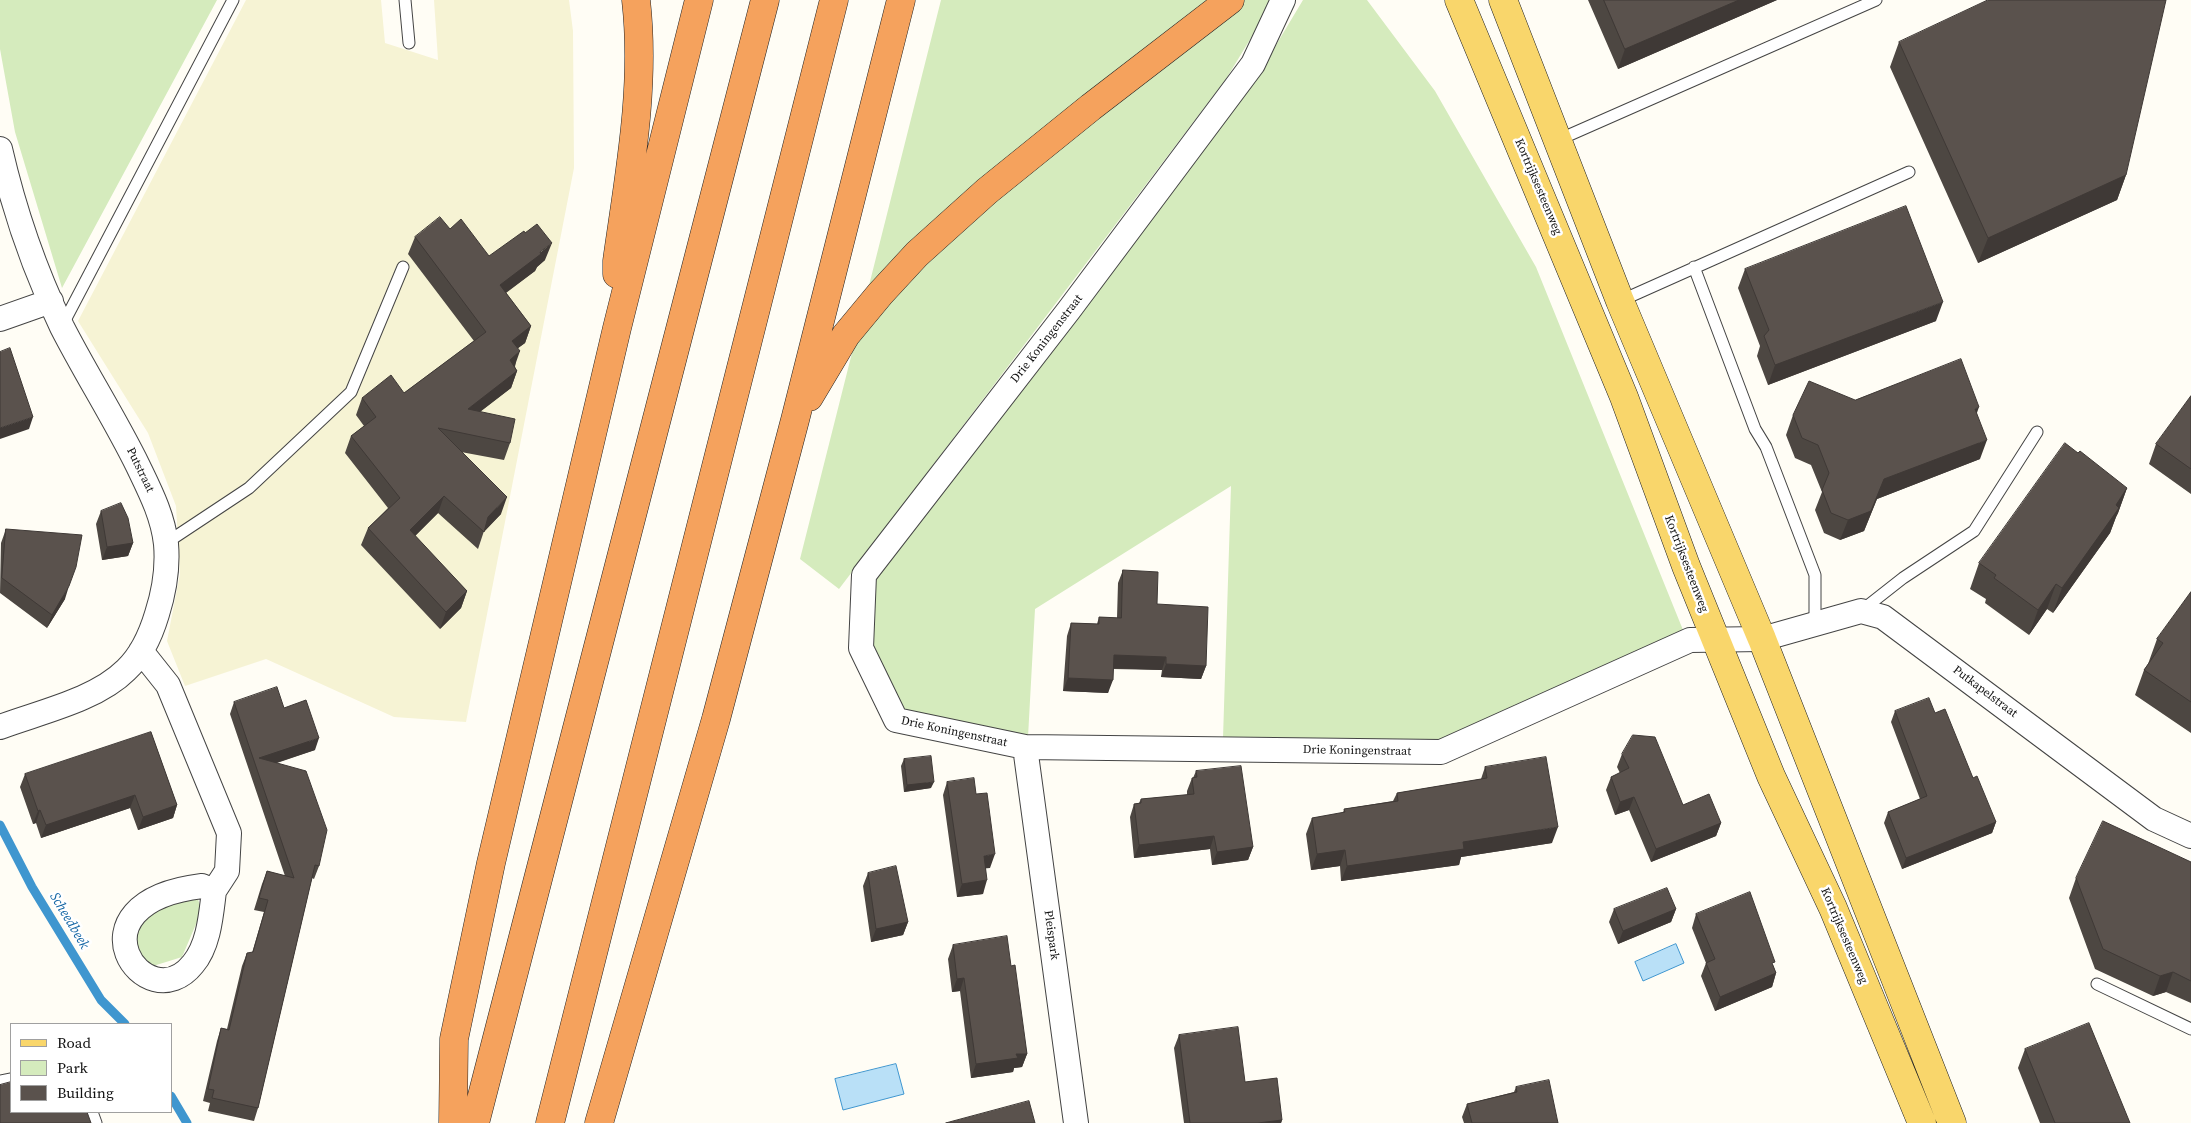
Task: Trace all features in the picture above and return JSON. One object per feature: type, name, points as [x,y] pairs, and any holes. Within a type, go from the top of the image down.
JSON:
[{"type":"highway","points":[[617,328],[617,261],[637,117],[640,29],[636,0]]},
{"type":"highway","points":[[453,1123],[456,1030],[491,864],[617,328],[699,0]]},
{"type":"highway","points":[[476,1123],[765,0]]},
{"type":"highway","points":[[550,1123],[834,0]]},
{"type":"highway","points":[[599,1123],[716,719],[795,420],[901,0]]},
{"type":"highway","points":[[795,420],[846,335],[880,294],[918,254],[987,191],[1091,107],[1230,0]]},
{"type":"main road","points":[[1439,0],[1449,15],[1464,11]]},
{"type":"main road","points":[[1503,0],[1620,301],[1762,639],[1952,1123]]},
{"type":"main road","name":"Kortrijksesteenweg","points":[[1464,11],[1624,397],[1714,638],[1771,776],[1833,908],[1922,1123]]},
{"type":"street","name":"Drie Koningenstraat","points":[[1284,0],[1253,64],[1069,310],[864,575],[861,648],[896,720],[1025,747],[1441,752],[1690,640],[1714,638],[1762,639]]},
{"type":"street","name":"Putstraat","points":[[0,149],[30,250],[51,301],[62,326],[123,436],[150,491],[161,517],[166,543],[166,572],[161,601],[154,625],[141,650],[127,670],[105,687],[0,727]]},
{"type":"street","points":[[0,319],[51,301]]},
{"type":"street","points":[[1762,639],[1861,611]]},
{"type":"street","name":"Putkapelstraat","points":[[1861,611],[1883,617],[2154,819],[2191,836]]},
{"type":"street","points":[[141,650],[168,685],[229,833],[227,871],[214,891]]},
{"type":"street","name":"Pleispark","points":[[1025,747],[1076,1123]]},
{"type":"lane","points":[[62,326],[233,0]]},
{"type":"lane","points":[[405,0],[409,43]]},
{"type":"lane","points":[[1558,140],[1876,0]]},
{"type":"lane","points":[[1620,301],[1910,172]]},
{"type":"lane","points":[[166,543],[249,488],[351,392],[403,267]]},
{"type":"lane","points":[[1694,267],[1755,429],[1766,447],[1815,574],[1815,623]]},
{"type":"lane","points":[[1861,611],[1903,578],[1974,531],[2037,432]]},
{"type":"lane","points":[[2097,984],[2191,1029]]},
{"type":"shaded area","points":[[246,0],[381,0],[385,43],[438,60],[434,0],[569,0],[573,31],[574,168],[466,722],[394,717],[266,659],[185,686],[167,641],[180,574],[176,506],[148,433],[78,321]]},
{"type":"green space","points":[[0,0],[217,0],[62,288],[15,132],[0,49]]},
{"type":"green space","points":[[941,0],[1274,0],[1226,79],[839,589],[800,559]]},
{"type":"green space","points":[[1303,0],[1367,0],[1435,91],[1536,267],[1683,630],[1445,744],[1223,738],[1231,486],[1035,609],[1028,737],[907,714],[873,650],[876,573],[1258,75]]},
{"type":"green space","points":[[197,897],[202,910],[182,957],[150,967],[138,957],[133,928],[161,906]]},
{"type":"water","points":[[1676,944],[1684,963],[1643,981],[1635,962]]},
{"type":"water","points":[[896,1064],[904,1094],[843,1110],[835,1079]]},
{"type":"building","points":[[1604,0],[1739,0],[1625,49]]},
{"type":"building","points":[[1988,0],[2166,0],[2126,175],[1988,238],[1899,42]]},
{"type":"building","points":[[1906,206],[1943,302],[1775,365],[1764,336],[1769,330],[1745,269]]},
{"type":"building","points":[[440,217],[450,229],[461,219],[489,256],[537,224],[552,243],[540,252],[541,254],[500,285],[531,326],[512,341],[520,351],[510,360],[517,371],[468,409],[515,419],[510,443],[438,428],[507,497],[488,517],[484,532],[444,496],[410,530],[467,591],[446,612],[368,528],[400,498],[351,436],[376,417],[362,398],[391,375],[404,393],[486,332],[415,237]]},
{"type":"building","points":[[10,348],[33,417],[0,428],[0,352]]},
{"type":"building","points":[[1961,359],[1979,407],[1975,409],[1987,440],[1884,479],[1871,511],[1848,520],[1831,513],[1822,490],[1829,473],[1818,445],[1802,438],[1793,415],[1809,381],[1855,400]]},
{"type":"building","points":[[2191,396],[2191,469],[2156,444]]},
{"type":"building","points":[[2065,443],[2078,453],[2080,451],[2127,488],[2116,505],[2119,508],[2062,588],[2056,584],[2038,610],[1994,578],[1996,575],[1979,563]]},
{"type":"building","points":[[121,503],[128,518],[133,543],[107,547],[101,511]]},
{"type":"building","points":[[6,529],[82,535],[76,567],[69,586],[52,615],[2,578]]},
{"type":"building","points":[[1123,570],[1158,572],[1157,604],[1208,607],[1206,666],[1166,664],[1166,657],[1114,655],[1113,680],[1068,678],[1071,623],[1099,624],[1099,617],[1121,618]]},
{"type":"building","points":[[2191,592],[2191,702],[2144,670],[2163,643],[2157,639]]},
{"type":"building","points":[[277,687],[284,708],[306,700],[319,738],[259,758],[306,771],[327,830],[319,866],[315,865],[258,1108],[212,1098],[214,1090],[208,1089],[221,1028],[229,1030],[247,953],[253,952],[268,900],[259,898],[267,871],[294,878],[234,702]]},
{"type":"building","points":[[1929,698],[1935,713],[1945,709],[1973,778],[1977,776],[1996,822],[1906,858],[1888,812],[1927,796],[1895,711]]},
{"type":"building","points":[[151,732],[177,805],[143,817],[135,795],[46,825],[40,810],[38,811],[25,774]]},
{"type":"building","points":[[1633,735],[1655,737],[1683,805],[1709,794],[1721,823],[1656,849],[1634,797],[1620,802],[1611,777],[1629,768],[1622,754]]},
{"type":"building","points":[[931,756],[934,782],[907,785],[904,759]]},
{"type":"building","points":[[1546,757],[1558,827],[1463,842],[1464,849],[1347,866],[1345,850],[1317,854],[1312,818],[1345,812],[1344,809],[1398,801],[1397,793],[1487,778],[1485,767]]},
{"type":"building","points":[[1241,766],[1253,847],[1217,852],[1214,836],[1139,845],[1134,804],[1141,803],[1141,799],[1194,794],[1192,778],[1197,777],[1196,771]]},
{"type":"building","points":[[974,778],[976,794],[987,793],[995,854],[984,856],[987,880],[962,884],[947,782]]},
{"type":"building","points":[[2103,821],[2191,862],[2191,981],[2173,972],[2160,976],[2103,949],[2076,878]]},
{"type":"building","points":[[896,866],[908,922],[876,929],[868,873]]},
{"type":"building","points":[[1667,888],[1676,909],[1623,931],[1614,909]]},
{"type":"building","points":[[1750,892],[1775,962],[1772,963],[1776,973],[1720,997],[1706,963],[1715,959],[1696,914]]},
{"type":"building","points":[[1007,936],[1011,966],[1015,965],[1027,1054],[1016,1054],[1018,1058],[976,1064],[964,978],[957,979],[953,945]]},
{"type":"building","points":[[2089,1023],[2130,1123],[2055,1123],[2025,1049]]},
{"type":"building","points":[[1238,1027],[1245,1082],[1277,1078],[1282,1120],[1258,1123],[1190,1123],[1179,1035]]},
{"type":"building","points":[[1549,1080],[1558,1123],[1472,1123],[1467,1104],[1517,1092],[1516,1087]]},
{"type":"building","points":[[10,1082],[10,1113],[87,1113],[91,1123],[0,1123],[0,1085]]},
{"type":"building","points":[[1029,1101],[1035,1123],[946,1123]]},
{"type":"waterway","name":"Scheedbeek","points":[[0,825],[32,887],[101,1000],[124,1023]]},
{"type":"waterway","name":"Scheedbeek","points":[[172,1098],[187,1123]]}]
